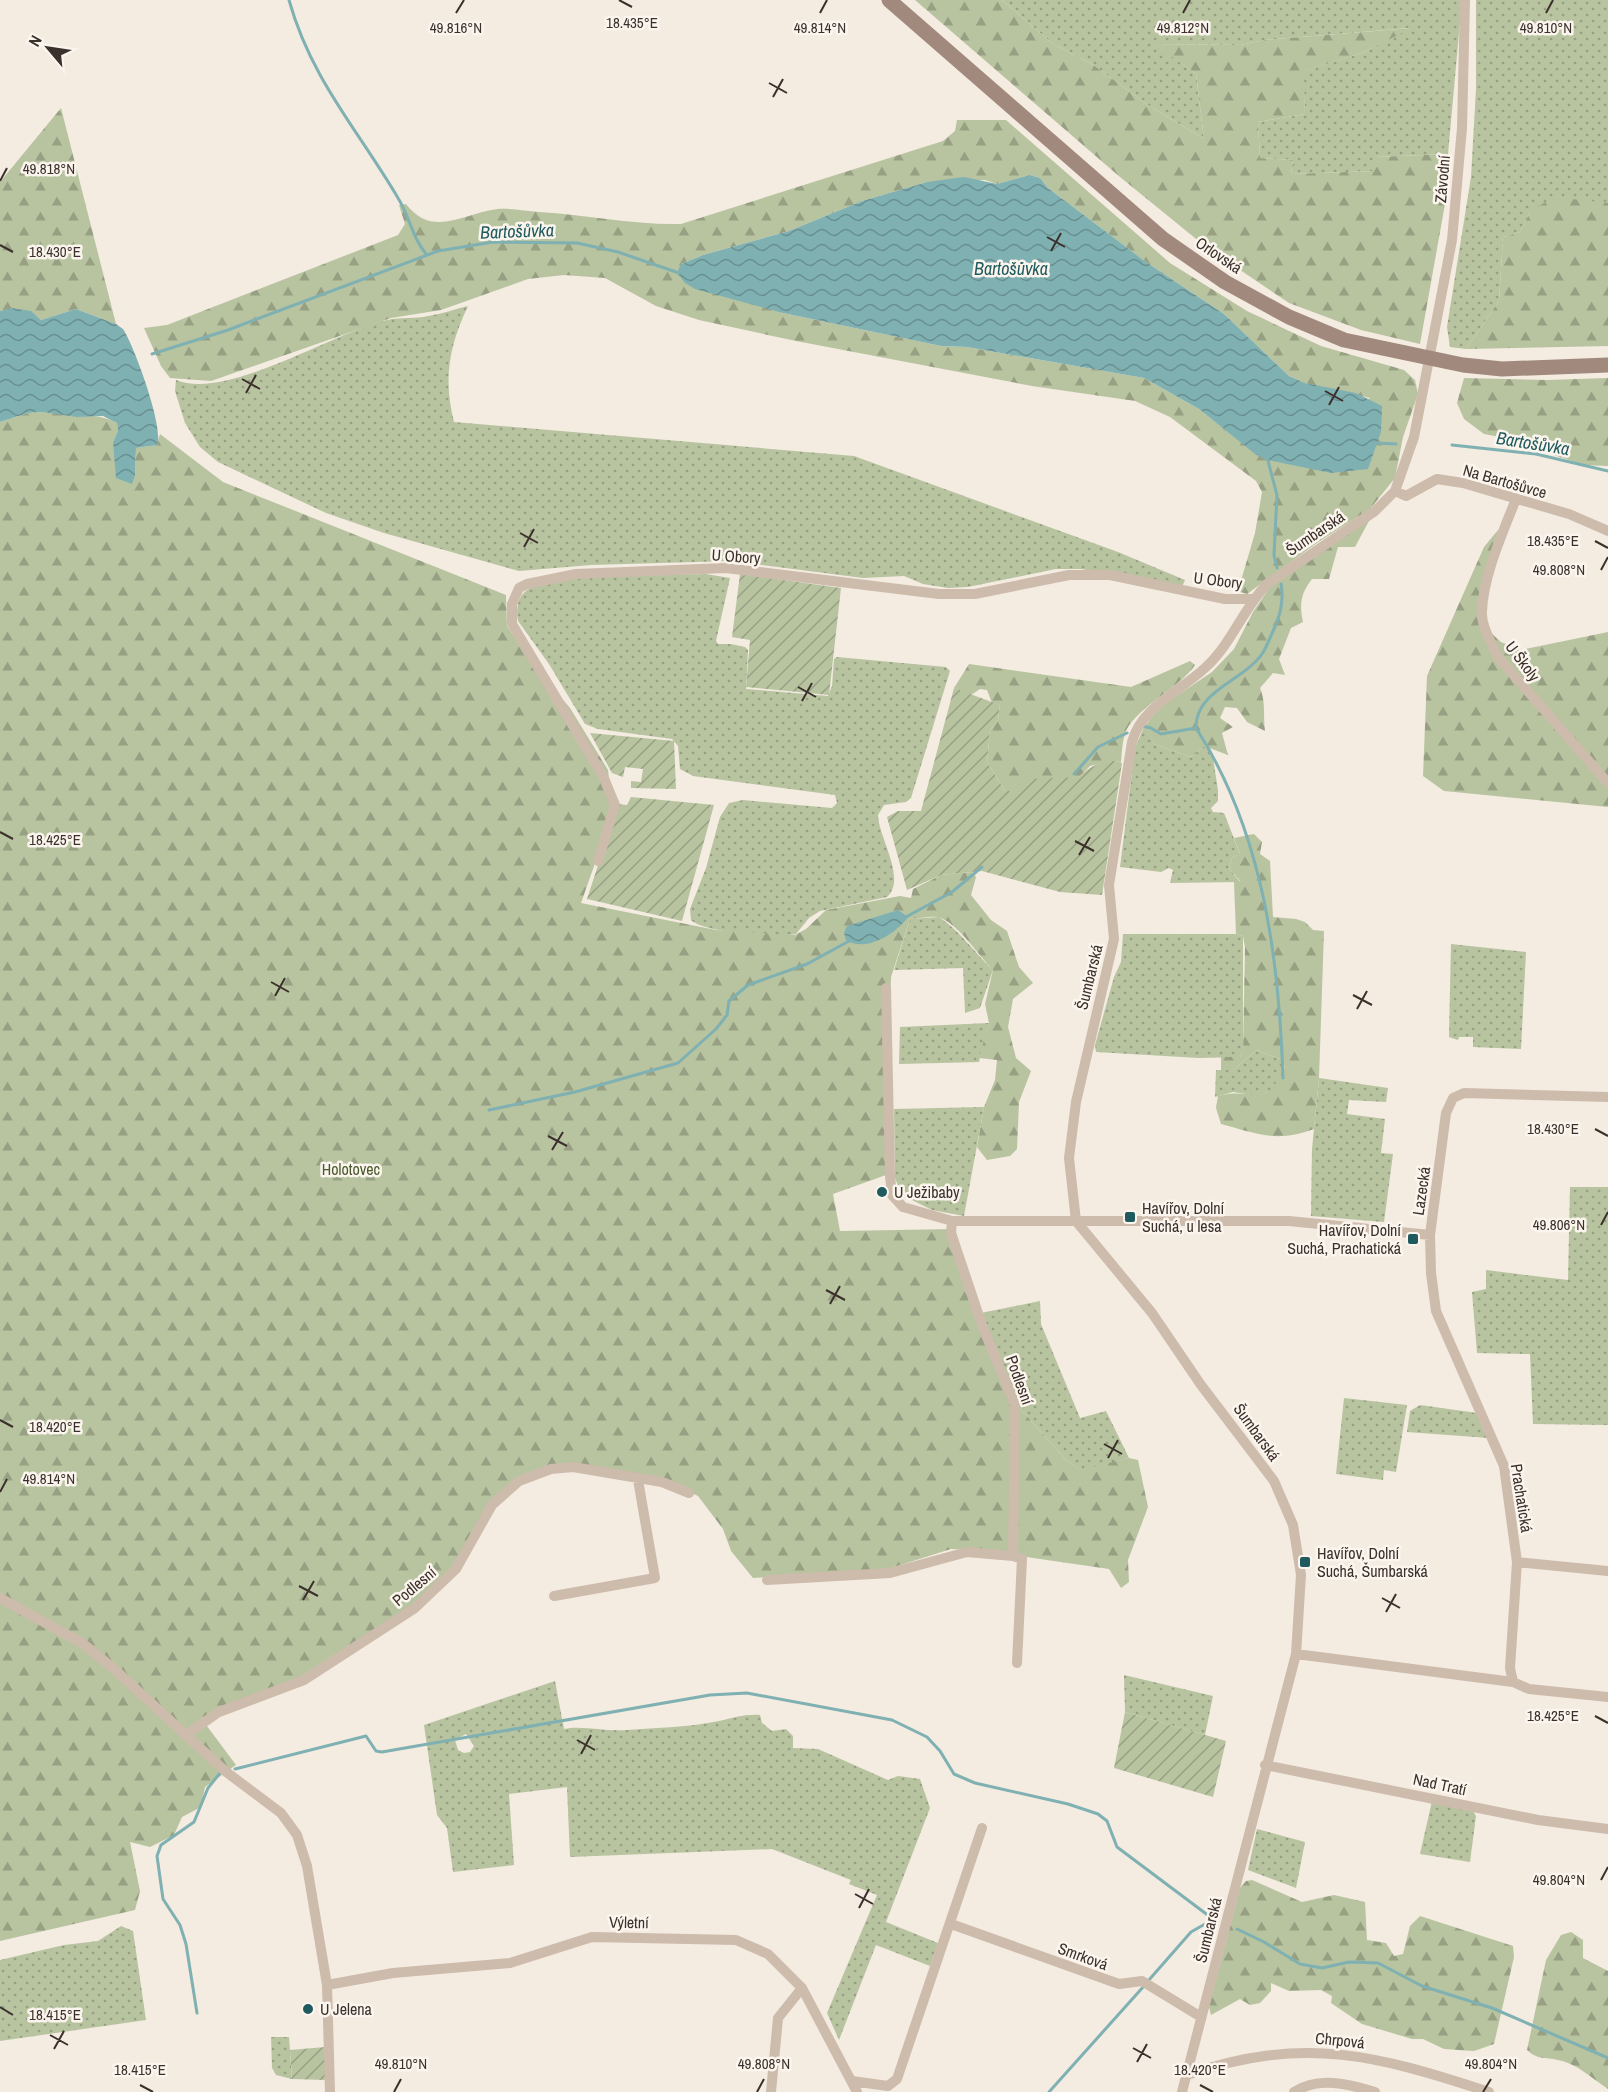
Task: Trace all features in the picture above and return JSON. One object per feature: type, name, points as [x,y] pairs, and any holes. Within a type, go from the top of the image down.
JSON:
[{"type":"street","name":"Orlovská","points":[[889,0],[1163,239],[1225,282],[1289,317],[1344,340],[1430,359],[1502,369],[1608,365]]},
{"type":"street","name":"Závodní","points":[[1430,359],[1452,240],[1462,128],[1465,0]]},
{"type":"street","name":"Šumbarská","points":[[1182,2092],[1265,1765],[1296,1654],[1301,1575],[1293,1525],[1274,1481],[1201,1385],[1152,1313],[1076,1221],[1069,1158],[1076,1102],[1114,939],[1108,885],[1115,831],[1134,732],[1140,720],[1207,667],[1236,630],[1252,599],[1267,584],[1375,511],[1395,491],[1414,437],[1430,359]]},
{"type":"street","name":"Na Bartošůvce","points":[[1395,491],[1406,496],[1437,479],[1463,483],[1569,514],[1608,531]]},
{"type":"street","name":"U Školy","points":[[1516,499],[1494,552],[1481,613],[1486,631],[1497,656],[1608,783]]},
{"type":"street","name":"U Obory","points":[[598,861],[615,805],[603,776],[512,624],[511,611],[515,595],[527,584],[576,574],[726,568],[939,594],[975,594],[1069,575],[1110,575],[1225,599],[1252,599]]},
{"type":"street","name":"Lazecká","points":[[886,988],[892,1195],[903,1207],[952,1221],[1289,1221],[1430,1235],[1446,1113],[1453,1098],[1464,1093],[1608,1097]]},
{"type":"street","name":"Podlesní","points":[[952,1221],[951,1233],[982,1325],[1016,1406],[1013,1557],[1022,1558],[1017,1663]]},
{"type":"street","name":"Prachatická","points":[[1430,1235],[1431,1273],[1436,1311],[1504,1466],[1517,1562],[1510,1668],[1513,1682]]},
{"type":"street","name":"Podlesní","points":[[187,1734],[219,1712],[304,1680],[415,1608],[456,1569],[492,1504],[519,1481],[551,1469],[573,1467],[638,1480],[662,1482],[689,1493]]},
{"type":"street","points":[[554,1596],[655,1578],[638,1480]]},
{"type":"street","points":[[767,1580],[890,1573],[967,1552],[1013,1557]]},
{"type":"street","points":[[1517,1562],[1608,1571]]},
{"type":"street","points":[[0,1598],[82,1643],[187,1734],[225,1771],[281,1813],[297,1835],[307,1866],[327,1985],[330,2092]]},
{"type":"street","points":[[1296,1654],[1513,1682],[1529,1689],[1608,1697]]},
{"type":"street","name":"Nad Tratí","points":[[1265,1765],[1538,1820],[1608,1829]]},
{"type":"street","points":[[855,2087],[888,2086],[897,2079],[982,1828]]},
{"type":"street","name":"Smrková","points":[[951,1923],[1119,1984],[1142,1981],[1201,2017]]},
{"type":"street","name":"Výletní","points":[[327,1985],[393,1973],[510,1963],[583,1939],[606,1936],[736,1940],[768,1954],[802,1988],[855,2087]]},
{"type":"street","points":[[771,2092],[778,2018],[802,1988]]},
{"type":"street","name":"Chrpová","points":[[1187,2075],[1244,2058],[1272,2053],[1317,2052],[1395,2064],[1489,2092]]},
{"type":"street","points":[[1294,2092],[1307,2084],[1334,2083],[1376,2092]]},
{"type":"green space","points":[[915,0],[1002,0],[1053,44],[1092,64],[1148,105],[1204,139],[1196,74],[1155,44],[1240,45],[1265,40],[1412,28],[1362,53],[1304,71],[1305,114],[1258,122],[1260,158],[1293,160],[1291,174],[1374,171],[1374,157],[1448,154],[1445,204],[1420,344],[1361,330],[1289,303],[1206,247],[1120,177]]},
{"type":"green space","points":[[1002,0],[1462,0],[1448,154],[1374,157],[1374,171],[1291,174],[1293,160],[1260,158],[1258,122],[1305,114],[1303,71],[1362,53],[1410,28],[1265,40],[1240,45],[1156,44],[1196,74],[1204,139],[1148,105],[1092,64],[1053,44]]},
{"type":"green space","points":[[1476,0],[1608,0],[1608,203],[1592,203],[1530,212],[1520,232],[1503,237],[1499,301],[1466,349],[1450,347],[1447,327],[1471,177],[1476,89]]},
{"type":"green space","points":[[61,108],[116,324],[76,309],[41,320],[22,310],[0,311],[0,182]]},
{"type":"green space","points":[[957,120],[1006,120],[1170,263],[1247,311],[1321,346],[1404,370],[1415,380],[1418,394],[1403,437],[1395,478],[1370,509],[1317,543],[1247,594],[1237,591],[1235,587],[1240,584],[1255,533],[1262,492],[1256,481],[1170,417],[1135,401],[1032,386],[699,320],[656,306],[605,278],[564,275],[528,279],[441,310],[391,318],[211,381],[170,378],[161,366],[144,328],[167,325],[398,235],[405,224],[399,205],[406,204],[416,214],[427,220],[438,222],[503,209],[645,223],[681,224],[943,141],[955,131]],"holes":[[[1030,175],[1040,178],[1048,188],[1146,262],[1224,314],[1289,376],[1305,383],[1370,398],[1267,460],[1199,409],[1144,378],[967,347],[941,346],[783,313],[681,264],[703,255],[789,231],[862,201],[927,182],[985,180],[997,184]]]},
{"type":"green space","points":[[1553,197],[1608,203],[1608,346],[1466,349],[1499,301],[1503,237],[1520,232],[1530,212]]},
{"type":"green space","points":[[468,306],[456,335],[450,363],[449,391],[454,422],[854,456],[1118,552],[1185,580],[1182,587],[1081,569],[1056,569],[968,587],[948,588],[923,584],[904,576],[863,578],[731,561],[591,565],[519,571],[384,533],[326,513],[218,462],[200,447],[185,423],[175,391],[176,380],[198,384],[223,381],[281,362],[339,337],[387,320],[423,317]]},
{"type":"green space","points":[[1464,378],[1548,380],[1608,378],[1608,466],[1583,465],[1505,438],[1484,434],[1464,419],[1457,403]]},
{"type":"green space","name":"Holotovec","points":[[28,413],[102,417],[117,423],[118,431],[113,442],[135,475],[136,448],[157,445],[160,434],[223,482],[506,595],[507,626],[531,662],[570,708],[608,770],[611,799],[610,821],[581,903],[716,930],[795,935],[806,929],[826,910],[900,896],[911,898],[913,889],[941,875],[972,872],[976,877],[971,895],[991,920],[1007,931],[1019,967],[1033,983],[1013,999],[1008,1027],[1016,1058],[1031,1071],[1019,1102],[1017,1149],[1010,1156],[987,1160],[977,1147],[984,1107],[995,1080],[997,1060],[979,1058],[989,1023],[985,1004],[993,970],[960,932],[945,920],[938,917],[910,919],[891,977],[886,1175],[833,1194],[840,1231],[955,1229],[975,1296],[1017,1405],[1067,1461],[1080,1470],[1129,1458],[1138,1460],[1148,1507],[1128,1560],[1129,1582],[1121,1588],[1109,1569],[978,1550],[951,1549],[888,1569],[753,1578],[731,1551],[723,1529],[698,1496],[664,1480],[576,1465],[515,1480],[452,1568],[404,1613],[304,1677],[201,1718],[236,1765],[205,1787],[201,1807],[182,1817],[174,1835],[150,1847],[130,1842],[140,1891],[135,1910],[0,1941],[0,422]]},
{"type":"green space","points":[[1370,519],[1355,547],[1338,547],[1329,579],[1312,579],[1305,589],[1301,604],[1303,622],[1291,628],[1279,659],[1285,675],[1273,673],[1260,688],[1264,704],[1265,731],[1247,722],[1237,708],[1225,707],[1220,718],[1233,727],[1222,733],[1228,755],[1204,746],[1191,757],[1154,744],[1144,727],[1160,707],[1212,672],[1234,649],[1253,612],[1270,587]]},
{"type":"green space","points":[[1498,530],[1478,612],[1490,632],[1501,642],[1520,650],[1608,632],[1608,807],[1444,791],[1423,776],[1427,676],[1484,547]]},
{"type":"green space","points":[[706,574],[730,578],[716,641],[718,644],[731,644],[745,647],[748,650],[746,689],[828,696],[832,686],[834,659],[837,657],[946,667],[950,671],[911,798],[906,802],[884,805],[878,815],[893,869],[892,889],[887,897],[820,911],[809,918],[796,934],[758,935],[710,928],[691,920],[690,909],[706,868],[720,817],[729,803],[743,800],[832,808],[837,803],[835,795],[693,776],[680,769],[678,746],[672,739],[598,729],[585,724],[549,664],[518,621],[517,609],[521,597],[526,591],[538,585],[583,578]]},
{"type":"green space","points":[[740,574],[841,588],[829,695],[746,687],[750,640],[732,637]]},
{"type":"green space","points":[[1190,661],[1195,665],[1189,673],[1129,725],[1124,737],[1121,762],[1112,761],[1090,766],[1079,777],[1055,780],[1016,791],[1005,791],[987,762],[990,730],[998,720],[1000,705],[992,703],[987,690],[980,689],[971,695],[954,688],[969,664],[1131,687]]},
{"type":"green space","points":[[954,688],[1000,705],[998,720],[990,730],[987,762],[1005,791],[1016,791],[1027,779],[1079,777],[1088,769],[1105,762],[1122,763],[1102,895],[1060,892],[982,871],[941,875],[907,890],[887,817],[898,811],[921,811]]},
{"type":"green space","points":[[1144,727],[1148,730],[1154,744],[1191,757],[1204,746],[1209,747],[1212,752],[1218,790],[1218,801],[1211,808],[1213,812],[1224,813],[1240,854],[1232,858],[1229,868],[1240,882],[1170,883],[1173,870],[1169,868],[1161,872],[1120,867],[1135,748]]},
{"type":"green space","points":[[590,733],[674,741],[676,789],[631,788],[631,781],[641,782],[643,769],[625,767],[623,777],[612,773]]},
{"type":"green space","points":[[631,797],[714,805],[682,921],[587,899],[618,804],[627,805]]},
{"type":"green space","points":[[1254,834],[1262,842],[1260,854],[1270,861],[1273,917],[1296,919],[1305,922],[1313,930],[1324,931],[1319,1078],[1314,1129],[1289,1136],[1268,1135],[1221,1124],[1216,1108],[1218,1096],[1258,1095],[1271,1089],[1285,1067],[1282,1060],[1257,1050],[1233,1070],[1221,1070],[1221,1057],[1240,1057],[1243,1052],[1245,947],[1243,936],[1236,934],[1234,882],[1240,881],[1229,868],[1232,858],[1240,854],[1234,838]]},
{"type":"green space","points":[[939,917],[961,936],[993,970],[980,1008],[965,1013],[963,968],[894,970],[910,919]]},
{"type":"green space","points":[[1123,934],[1236,934],[1243,936],[1243,1052],[1240,1057],[1199,1058],[1096,1052],[1095,1045],[1114,977],[1121,962]]},
{"type":"green space","points":[[1451,944],[1526,952],[1521,1049],[1473,1047],[1473,1037],[1459,1037],[1458,1040],[1449,1037]]},
{"type":"green space","points":[[989,1023],[979,1062],[899,1064],[900,1027]]},
{"type":"green space","points":[[1257,1050],[1282,1060],[1285,1067],[1275,1088],[1259,1096],[1233,1092],[1215,1097],[1216,1070],[1233,1070]]},
{"type":"green space","points":[[1319,1078],[1388,1088],[1386,1102],[1349,1100],[1347,1114],[1385,1119],[1381,1153],[1393,1154],[1384,1222],[1311,1216],[1312,1149]]},
{"type":"green space","points":[[984,1107],[964,1216],[932,1210],[902,1195],[895,1178],[894,1109]]},
{"type":"green space","points":[[1570,1187],[1608,1187],[1608,1425],[1533,1424],[1530,1354],[1477,1353],[1472,1292],[1486,1289],[1486,1270],[1568,1280]]},
{"type":"green space","points":[[1040,1301],[1041,1324],[1080,1418],[1106,1411],[1129,1458],[1081,1471],[1067,1461],[1017,1405],[981,1313]]},
{"type":"green space","points":[[1344,1398],[1407,1405],[1396,1472],[1384,1470],[1383,1480],[1336,1474]]},
{"type":"green space","points":[[1420,1405],[1477,1413],[1489,1438],[1407,1432],[1410,1411]]},
{"type":"green space","points":[[1124,1675],[1213,1696],[1205,1735],[1125,1712]]},
{"type":"green space","points":[[555,1681],[564,1729],[662,1728],[760,1715],[762,1723],[772,1731],[786,1729],[793,1736],[793,1748],[818,1749],[888,1780],[898,1776],[920,1779],[930,1808],[886,1922],[938,1943],[930,1966],[876,1945],[839,2040],[827,2013],[877,1895],[849,1884],[851,1880],[772,1849],[570,1857],[567,1787],[509,1794],[514,1865],[453,1872],[447,1828],[437,1815],[424,1725]],"holes":[[[466,1734],[474,1746],[470,1752],[464,1753],[458,1750],[455,1740]]]},
{"type":"green space","points":[[1125,1712],[1226,1741],[1213,1797],[1114,1768]]},
{"type":"green space","points":[[1432,1801],[1473,1811],[1476,1816],[1470,1862],[1420,1854]]},
{"type":"green space","points":[[1257,1829],[1305,1842],[1296,1888],[1248,1870]]},
{"type":"green space","points":[[1252,1880],[1302,1902],[1334,1895],[1365,1902],[1367,1940],[1386,1943],[1394,1956],[1403,1954],[1410,1926],[1420,1916],[1513,1946],[1514,1957],[1494,2044],[1474,2051],[1444,2049],[1423,2039],[1412,2039],[1362,2024],[1331,2003],[1332,1996],[1321,1990],[1289,1991],[1271,1983],[1271,1991],[1260,2003],[1250,2005],[1240,1999],[1211,2015],[1209,2007],[1240,1888],[1246,1881]]},
{"type":"green space","points":[[121,1926],[133,1931],[146,2020],[0,2041],[0,1960],[64,1945],[98,1941]]},
{"type":"green space","points":[[1571,1932],[1583,1940],[1583,1958],[1608,1971],[1608,2089],[1571,2064],[1538,2057],[1527,2050],[1546,1960],[1561,1935]]},
{"type":"green space","points":[[271,2037],[289,2037],[292,2079],[276,2075],[272,2068]]},
{"type":"green space","points":[[325,2047],[325,2080],[292,2079],[290,2050]]},
{"type":"water","name":"Bartošůvka","points":[[1030,175],[1040,178],[1048,188],[1146,262],[1224,314],[1289,376],[1305,383],[1356,393],[1382,406],[1381,432],[1368,469],[1331,473],[1267,460],[1255,454],[1199,409],[1144,378],[967,347],[941,346],[783,313],[695,289],[685,283],[677,273],[681,264],[703,255],[789,231],[862,201],[927,182],[964,177],[997,184]]},
{"type":"water","points":[[12,308],[31,311],[41,320],[76,309],[116,324],[123,329],[147,387],[157,423],[158,436],[157,445],[136,448],[135,475],[132,484],[116,478],[113,442],[118,431],[117,423],[103,416],[77,417],[42,412],[28,413],[0,422],[0,311]]},
{"type":"water","points":[[898,910],[908,917],[896,930],[880,940],[862,944],[846,940],[844,933],[847,926]]},
{"type":"waterway","points":[[289,0],[310,55],[337,103],[398,198],[418,242],[427,255]]},
{"type":"waterway","name":"Bartošůvka","points":[[152,354],[228,330],[438,251],[493,242],[577,243],[618,252],[679,273]]},
{"type":"waterway","name":"Bartošůvka","points":[[1376,443],[1396,444]]},
{"type":"waterway","name":"Bartošůvka","points":[[1452,445],[1536,454],[1608,471]]},
{"type":"waterway","points":[[1267,457],[1277,495],[1274,555],[1277,568]]},
{"type":"waterway","points":[[1142,726],[1161,734],[1196,728],[1198,715],[1211,695],[1244,672],[1264,651],[1280,612],[1281,584]]},
{"type":"waterway","points":[[1196,728],[1219,768],[1237,810],[1252,853],[1263,897],[1277,987],[1283,1078]]},
{"type":"waterway","points":[[1074,774],[1098,747],[1127,733]]},
{"type":"waterway","points":[[904,918],[952,892],[982,867]]},
{"type":"waterway","points":[[489,1110],[575,1092],[678,1063],[716,1029],[727,1015],[729,1001],[748,985],[807,964],[851,940]]},
{"type":"waterway","points":[[235,1769],[366,1736],[376,1751],[382,1752],[710,1695],[747,1693],[892,1720],[927,1737],[940,1751],[954,1774],[975,1783],[1068,1804],[1098,1814],[1107,1821],[1117,1847],[1217,1922]]},
{"type":"waterway","points":[[197,2013],[186,1944],[180,1925],[163,1899],[157,1856],[161,1845],[194,1822],[208,1788],[220,1773]]},
{"type":"waterway","points":[[1148,1981],[1191,1932],[1212,1920]]},
{"type":"waterway","points":[[1237,1929],[1300,1964],[1322,1968],[1349,1962],[1378,1963],[1422,1986],[1492,2008],[1608,2058]]},
{"type":"waterway","points":[[1049,2092],[1144,1986]]},
{"type":"place","name":"U Ježibaby","points":[[882,1192]]},
{"type":"place","name":"Havířov, Dolní Suchá, u lesa","points":[[1130,1217]]},
{"type":"place","name":"Havířov, Dolní Suchá, Prachatická","points":[[1413,1239]]},
{"type":"place","name":"Havířov, Dolní Suchá, Šumbarská","points":[[1305,1562]]},
{"type":"place","name":"U Jelena","points":[[308,2009]]}]
